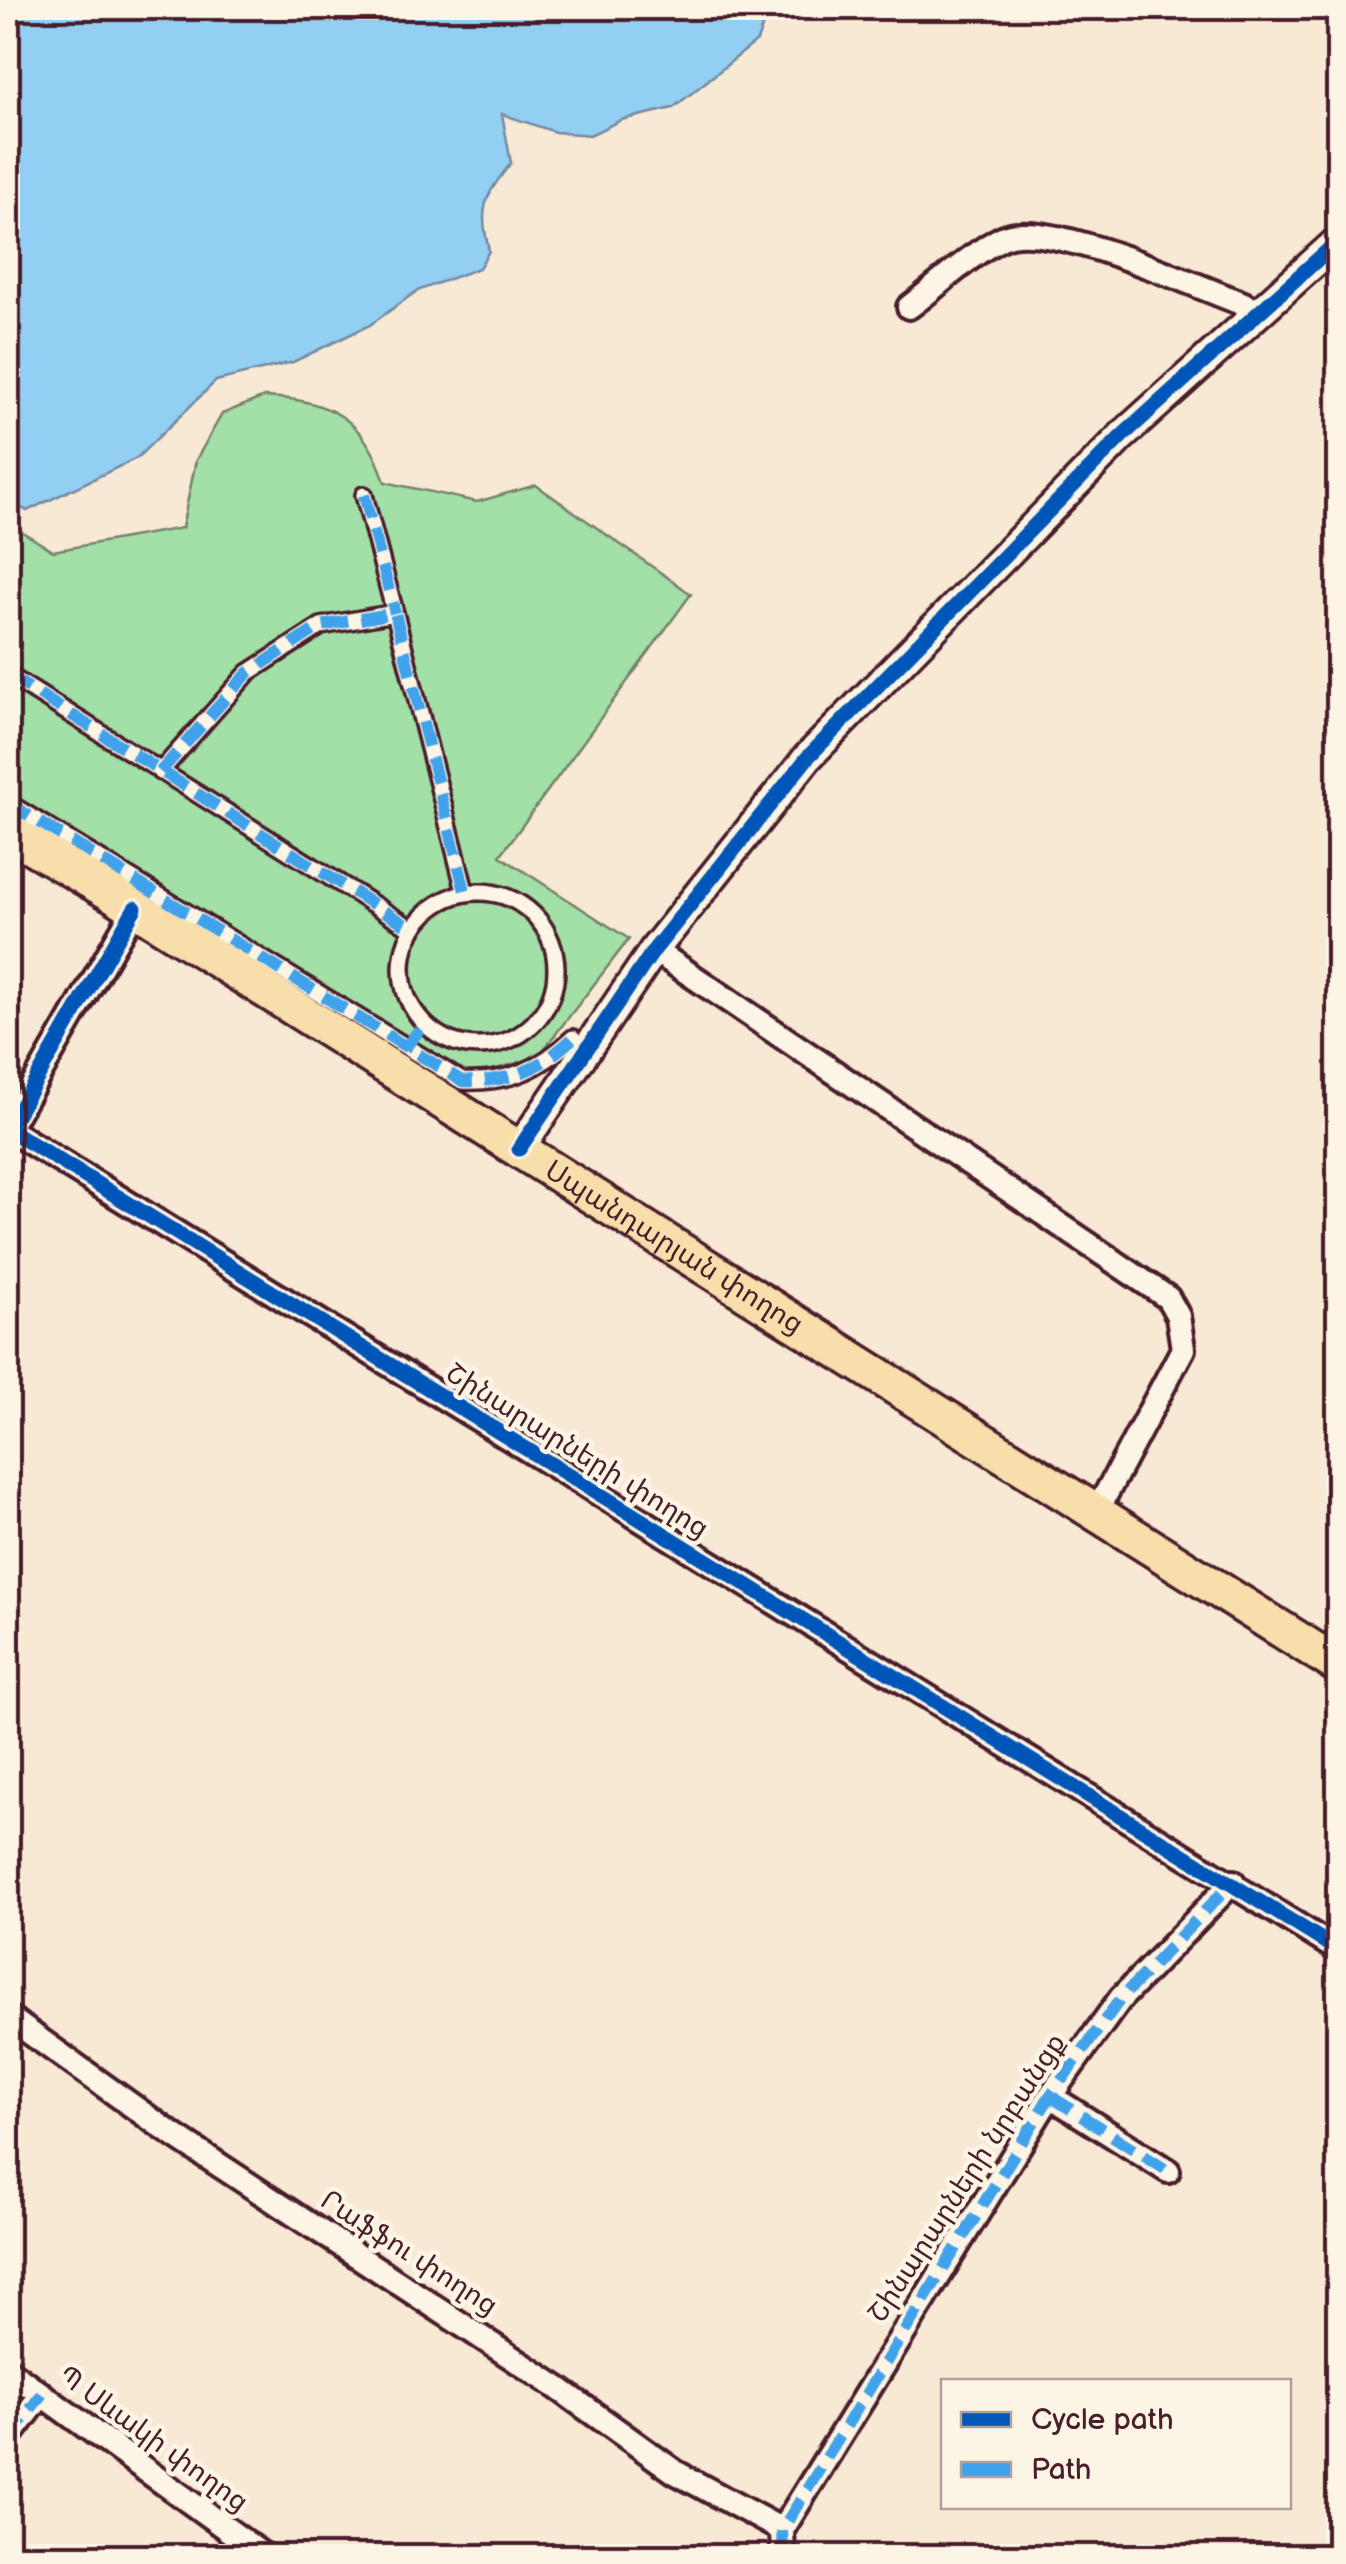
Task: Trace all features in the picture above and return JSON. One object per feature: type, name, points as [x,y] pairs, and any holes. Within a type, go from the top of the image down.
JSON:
[{"type":"main road","name":"Սպանդարյան փողոց","points":[[8,832],[1338,1664]]},
{"type":"street","points":[[909,307],[1004,236],[1032,231],[1064,238],[1244,304],[1256,316]]},
{"type":"street","points":[[519,1149],[654,950],[808,757],[1122,436],[1338,241]]},
{"type":"street","points":[[364,496],[465,891]]},
{"type":"street","points":[[160,772],[248,673],[321,626],[395,613]]},
{"type":"street","points":[[8,675],[411,928]]},
{"type":"street","points":[[8,804],[462,1081],[490,1082],[522,1075],[548,1062],[573,1038]]},
{"type":"street","points":[[465,891],[512,897],[548,929],[558,975],[541,1019],[502,1046],[454,1045],[416,1018],[399,974],[411,928],[434,904],[465,891]]},
{"type":"street","name":"Շինարարների փողոց","points":[[135,908],[8,1129],[1338,1950]]},
{"type":"street","points":[[654,950],[1168,1298],[1178,1316],[1183,1349],[1097,1512]]},
{"type":"street","points":[[404,1048],[424,1024]]},
{"type":"street","name":"Շինարարների նրբանցք","points":[[782,2530],[1050,2096],[1121,1998],[1233,1882]]},
{"type":"street","name":"Րաֆֆու փողոց","points":[[8,2016],[166,2130],[558,2388],[676,2472],[782,2530]]},
{"type":"street","points":[[1050,2096],[1168,2172]]},
{"type":"street","name":"Պ Սևակի փողոց","points":[[8,2370],[251,2553]]},
{"type":"street","points":[[8,2439],[42,2394]]},
{"type":"street","points":[[782,2530],[783,2556]]},
{"type":"green space","points":[[264,397],[308,402],[341,416],[367,442],[385,482],[477,502],[536,485],[691,594],[500,856],[629,939],[538,1057],[465,1078],[8,794],[8,523],[53,551],[182,528],[196,460],[222,414]]},
{"type":"water","points":[[8,8],[769,8],[757,41],[673,108],[621,120],[590,135],[555,132],[502,114],[511,163],[486,204],[484,223],[489,251],[479,268],[417,291],[370,325],[293,362],[216,381],[137,458],[27,511],[8,500]]},
{"type":"marked path","points":[[364,495],[395,613]]},
{"type":"marked path","points":[[160,772],[248,673],[321,626],[395,613],[465,891]]},
{"type":"marked path","points":[[8,675],[411,928]]},
{"type":"marked path","points":[[8,803],[462,1081],[494,1080],[522,1072],[573,1038]]},
{"type":"marked path","points":[[404,1049],[424,1024]]},
{"type":"marked path","points":[[783,2556],[782,2530],[1050,2096],[1121,1998],[1233,1882]]},
{"type":"marked path","points":[[1050,2096],[1168,2171]]},
{"type":"marked path","points":[[8,2439],[42,2394]]},
{"type":"marked path","points":[[241,2556],[248,2546]]},
{"type":"cycle path","points":[[519,1149],[654,950],[808,757],[1122,436],[1338,241]]},
{"type":"cycle path","points":[[135,908],[8,1129],[1338,1950]]}]
